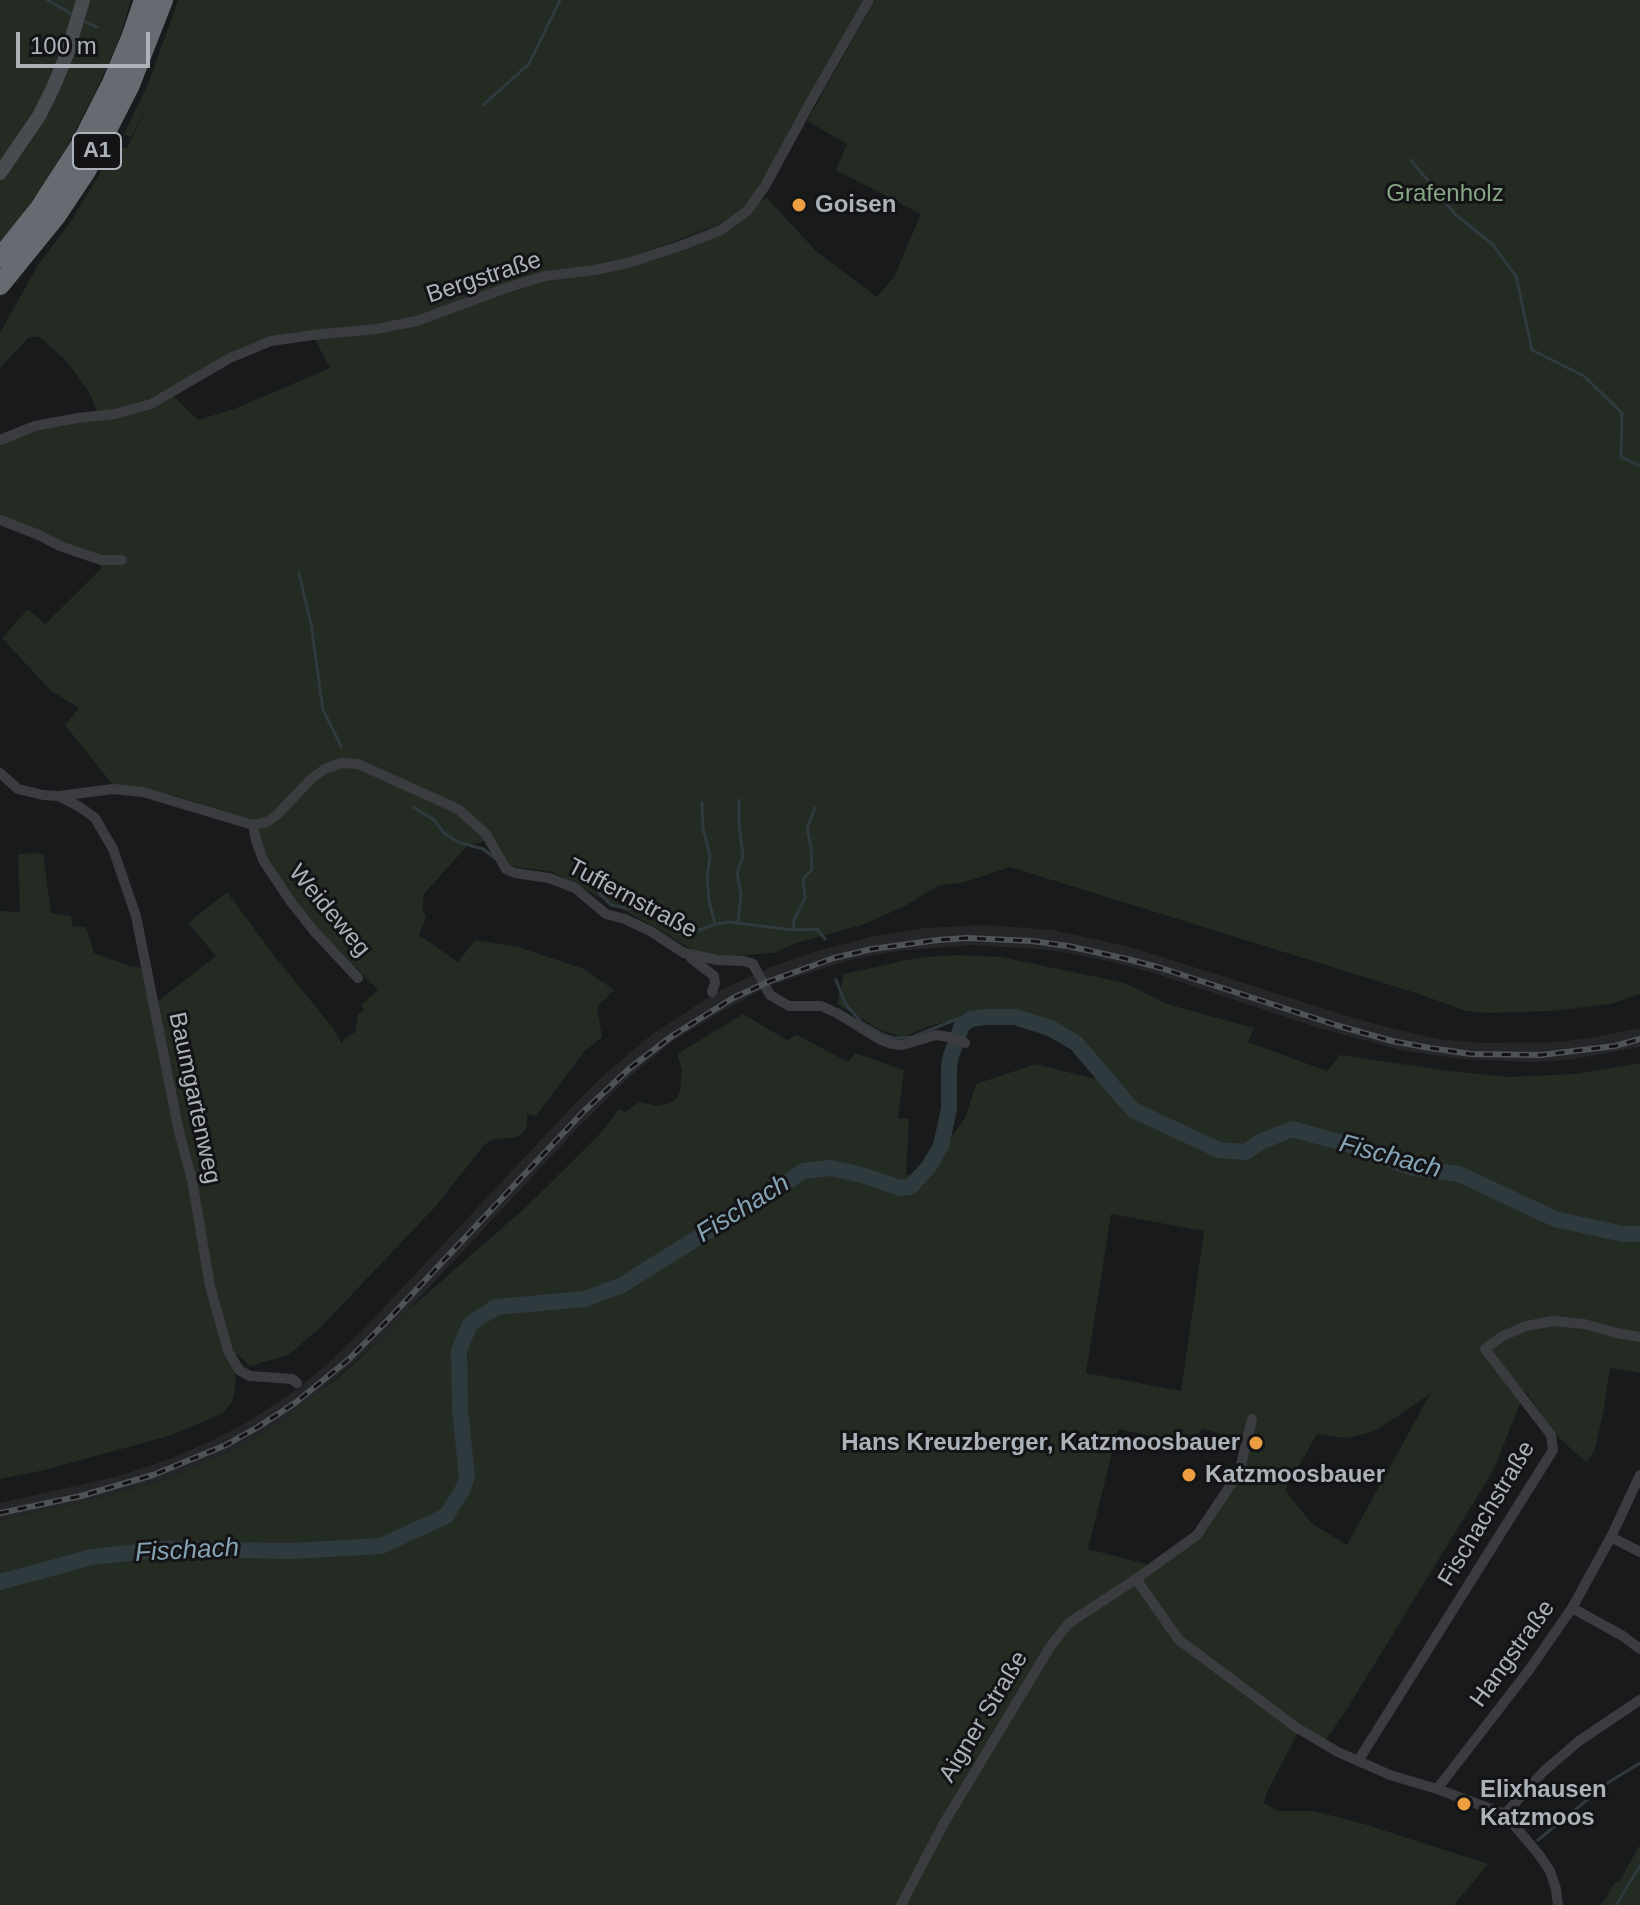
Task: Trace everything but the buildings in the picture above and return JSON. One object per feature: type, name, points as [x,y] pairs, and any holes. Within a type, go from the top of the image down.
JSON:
[{"type":"highway","name":"A1","points":[[0,258],[40,208],[80,146],[112,83],[144,0]]},
{"type":"highway","name":"A1","points":[[0,285],[56,216],[86,171],[125,97],[163,0]]},
{"type":"street","points":[[0,173],[39,116],[53,88],[83,0]]},
{"type":"street","name":"Bergstraße","points":[[0,440],[35,426],[115,414],[151,404],[230,358],[271,341],[417,321],[545,276],[628,263],[721,230],[747,211],[765,186],[869,0]]},
{"type":"street","points":[[0,520],[101,560],[122,560]]},
{"type":"street","name":"Tuffernstraße","points":[[253,825],[267,822],[277,815],[312,778],[325,769],[341,763],[358,764],[458,809],[486,834],[506,869],[549,878],[575,888],[606,914],[652,932],[684,953],[753,964],[770,995],[789,1006],[821,1006],[892,1044],[902,1045],[936,1035],[965,1043]]},
{"type":"street","points":[[0,773],[18,789],[43,795],[113,789],[143,792],[253,825]]},
{"type":"street","name":"Baumgartenweg","points":[[59,796],[95,818],[117,858],[136,916],[179,1132],[192,1180],[210,1286],[228,1351],[239,1370],[250,1376],[292,1379],[297,1383]]},
{"type":"street","name":"Weideweg","points":[[253,825],[263,860],[291,902],[358,978]]},
{"type":"street","points":[[684,953],[714,976],[712,992]]},
{"type":"street","name":"Fischachstraße","points":[[1358,1761],[1553,1450],[1551,1435],[1485,1349],[1501,1337],[1526,1326],[1554,1321],[1584,1324],[1640,1337]]},
{"type":"street","name":"Aigner Straße","points":[[901,1905],[944,1823],[1050,1647],[1069,1623],[1197,1535],[1240,1469],[1252,1419]]},
{"type":"street","name":"Hangstraße","points":[[1437,1789],[1529,1670],[1572,1608],[1611,1537],[1640,1475]]},
{"type":"street","points":[[1611,1537],[1640,1552]]},
{"type":"street","points":[[1136,1579],[1179,1640],[1297,1728],[1390,1775],[1505,1814],[1550,1871],[1558,1905]]},
{"type":"street","points":[[1572,1608],[1640,1649]]},
{"type":"street","points":[[1505,1814],[1544,1771],[1579,1741],[1640,1700]]},
{"type":"shaded area","points":[[986,925],[1053,930],[1134,948],[1347,1016],[1438,1039],[1481,1043],[1558,1042],[1640,1028],[1640,1047],[1569,1060],[1532,1062],[1462,1059],[1405,1051],[1322,1029],[1157,974],[1051,950],[972,945],[896,951],[850,960],[771,985],[673,1041],[628,1078],[573,1133],[384,1336],[281,1422],[236,1449],[162,1481],[0,1520],[0,1503],[119,1476],[170,1459],[244,1424],[286,1397],[360,1333],[603,1076],[651,1035],[717,992],[768,968],[870,937],[924,928]]},
{"type":"green space","points":[[0,0],[131,0],[119,40],[65,150],[40,190],[0,242]]},
{"type":"green space","points":[[178,0],[865,0],[770,170],[747,203],[720,224],[622,261],[592,266],[402,322],[273,337],[139,404],[98,414],[89,392],[68,363],[40,337],[29,337],[0,368],[0,333],[38,265],[71,221],[116,146],[127,148],[148,104],[131,137],[124,134],[149,82]]},
{"type":"green space","name":"Grafenholz","points":[[875,0],[1640,0],[1640,994],[1611,1004],[1551,1011],[1466,1011],[1010,867],[965,882],[938,886],[905,906],[862,925],[796,943],[774,953],[715,955],[692,950],[553,872],[510,866],[487,841],[468,845],[424,894],[422,908],[426,917],[419,935],[458,962],[475,940],[518,947],[584,969],[614,990],[597,1007],[602,1037],[584,1052],[536,1116],[527,1114],[527,1127],[520,1135],[494,1139],[485,1144],[436,1206],[320,1328],[288,1355],[250,1366],[237,1354],[228,1355],[236,1376],[235,1389],[232,1402],[223,1413],[172,1435],[45,1470],[0,1479],[0,911],[20,912],[18,854],[43,853],[51,913],[71,916],[72,926],[86,927],[94,953],[143,968],[152,1006],[216,956],[188,923],[227,892],[333,1028],[342,1044],[355,1032],[358,1014],[364,1011],[361,1005],[378,990],[303,914],[268,862],[244,818],[177,796],[113,785],[65,725],[79,708],[50,690],[2,638],[28,609],[45,624],[101,569],[100,556],[0,518],[0,445],[28,433],[78,423],[173,396],[198,420],[234,409],[330,368],[314,338],[381,332],[508,290],[709,238],[766,197],[817,252],[877,297],[894,277],[921,214],[836,170],[847,144],[807,121]]},
{"type":"green space","points":[[955,955],[1001,957],[1125,983],[1167,1004],[1254,1028],[1248,1042],[1327,1071],[1340,1055],[1509,1077],[1574,1074],[1640,1063],[1640,1373],[1610,1368],[1595,1449],[1587,1463],[1558,1437],[1525,1391],[1494,1469],[1347,1709],[1326,1740],[1301,1727],[1264,1803],[1278,1811],[1314,1811],[1364,1824],[1488,1864],[1454,1905],[0,1905],[0,1520],[162,1481],[236,1449],[281,1422],[345,1372],[405,1313],[527,1206],[598,1136],[619,1109],[625,1112],[639,1102],[658,1106],[676,1099],[680,1092],[682,1070],[677,1054],[743,1014],[787,1040],[797,1035],[848,1062],[855,1053],[904,1070],[898,1118],[909,1119],[906,1175],[925,1175],[965,1118],[976,1084],[1036,1064],[1123,1086],[1050,1026],[1016,1012],[971,1014],[903,1037],[880,1030],[837,1004],[844,974],[916,958]],"holes":[[[1111,1214],[1204,1231],[1181,1391],[1086,1373]],[[1430,1394],[1347,1545],[1311,1523],[1285,1490],[1317,1434],[1346,1438],[1380,1428]],[[1118,1429],[1190,1444],[1202,1429],[1242,1439],[1235,1471],[1194,1534],[1150,1565],[1088,1549]]]},
{"type":"green space","points":[[1640,1845],[1640,1905],[1599,1905],[1615,1882],[1618,1883]]},
{"type":"waterway","points":[[47,0],[70,13]]},
{"type":"waterway","points":[[483,105],[529,64],[560,0]]},
{"type":"waterway","points":[[86,22],[97,27]]},
{"type":"waterway","points":[[1411,160],[1455,214],[1492,244],[1516,276],[1532,350],[1584,376],[1622,413],[1621,457],[1640,466]]},
{"type":"waterway","points":[[299,573],[311,624],[323,710],[341,746]]},
{"type":"waterway","points":[[738,922],[741,894],[737,873],[743,856],[739,800]]},
{"type":"waterway","points":[[702,803],[703,828],[710,856],[707,877],[709,901],[715,924]]},
{"type":"waterway","points":[[413,807],[434,820],[444,833],[458,842],[483,849],[496,859]]},
{"type":"waterway","points":[[793,930],[794,920],[805,898],[803,879],[812,870],[807,828],[815,808]]},
{"type":"waterway","points":[[590,878],[611,905],[643,909],[680,933],[689,934],[729,922],[793,930],[817,929],[825,939]]},
{"type":"waterway","points":[[836,980],[845,1003],[861,1022],[894,1038],[912,1037],[957,1019],[971,1019]]},
{"type":"waterway","name":"Fischach","points":[[0,1582],[92,1557],[165,1549],[292,1551],[381,1546],[446,1516],[463,1489],[467,1476],[460,1410],[459,1350],[470,1324],[496,1307],[585,1299],[622,1285],[804,1171],[831,1168],[900,1188],[910,1187],[928,1168],[941,1146],[949,1109],[951,1056],[962,1025],[971,1019],[1015,1017],[1050,1028],[1076,1043],[1133,1110],[1219,1150],[1246,1152],[1260,1142],[1292,1129],[1354,1146],[1409,1167],[1459,1174],[1555,1219],[1623,1234],[1640,1234]]},
{"type":"waterway","points":[[1538,1840],[1609,1782],[1640,1763]]},
{"type":"waterway","points":[[1616,1905],[1640,1866]]},
{"type":"railway","points":[[0,1513],[81,1496],[153,1475],[226,1445],[295,1403],[348,1360],[583,1112],[630,1068],[672,1036],[733,998],[834,958],[938,940],[1032,941],[1068,946],[1161,968],[1339,1026],[1430,1048],[1471,1054],[1541,1055],[1615,1046],[1640,1039]]},
{"type":"place","name":"Goisen","points":[[799,205]]},
{"type":"place","name":"Hans Kreuzberger, Katzmoosbauer","points":[[1256,1443]]},
{"type":"place","name":"Katzmoosbauer","points":[[1189,1475]]},
{"type":"place","name":"Elixhausen Katzmoos","points":[[1464,1804]]}]
